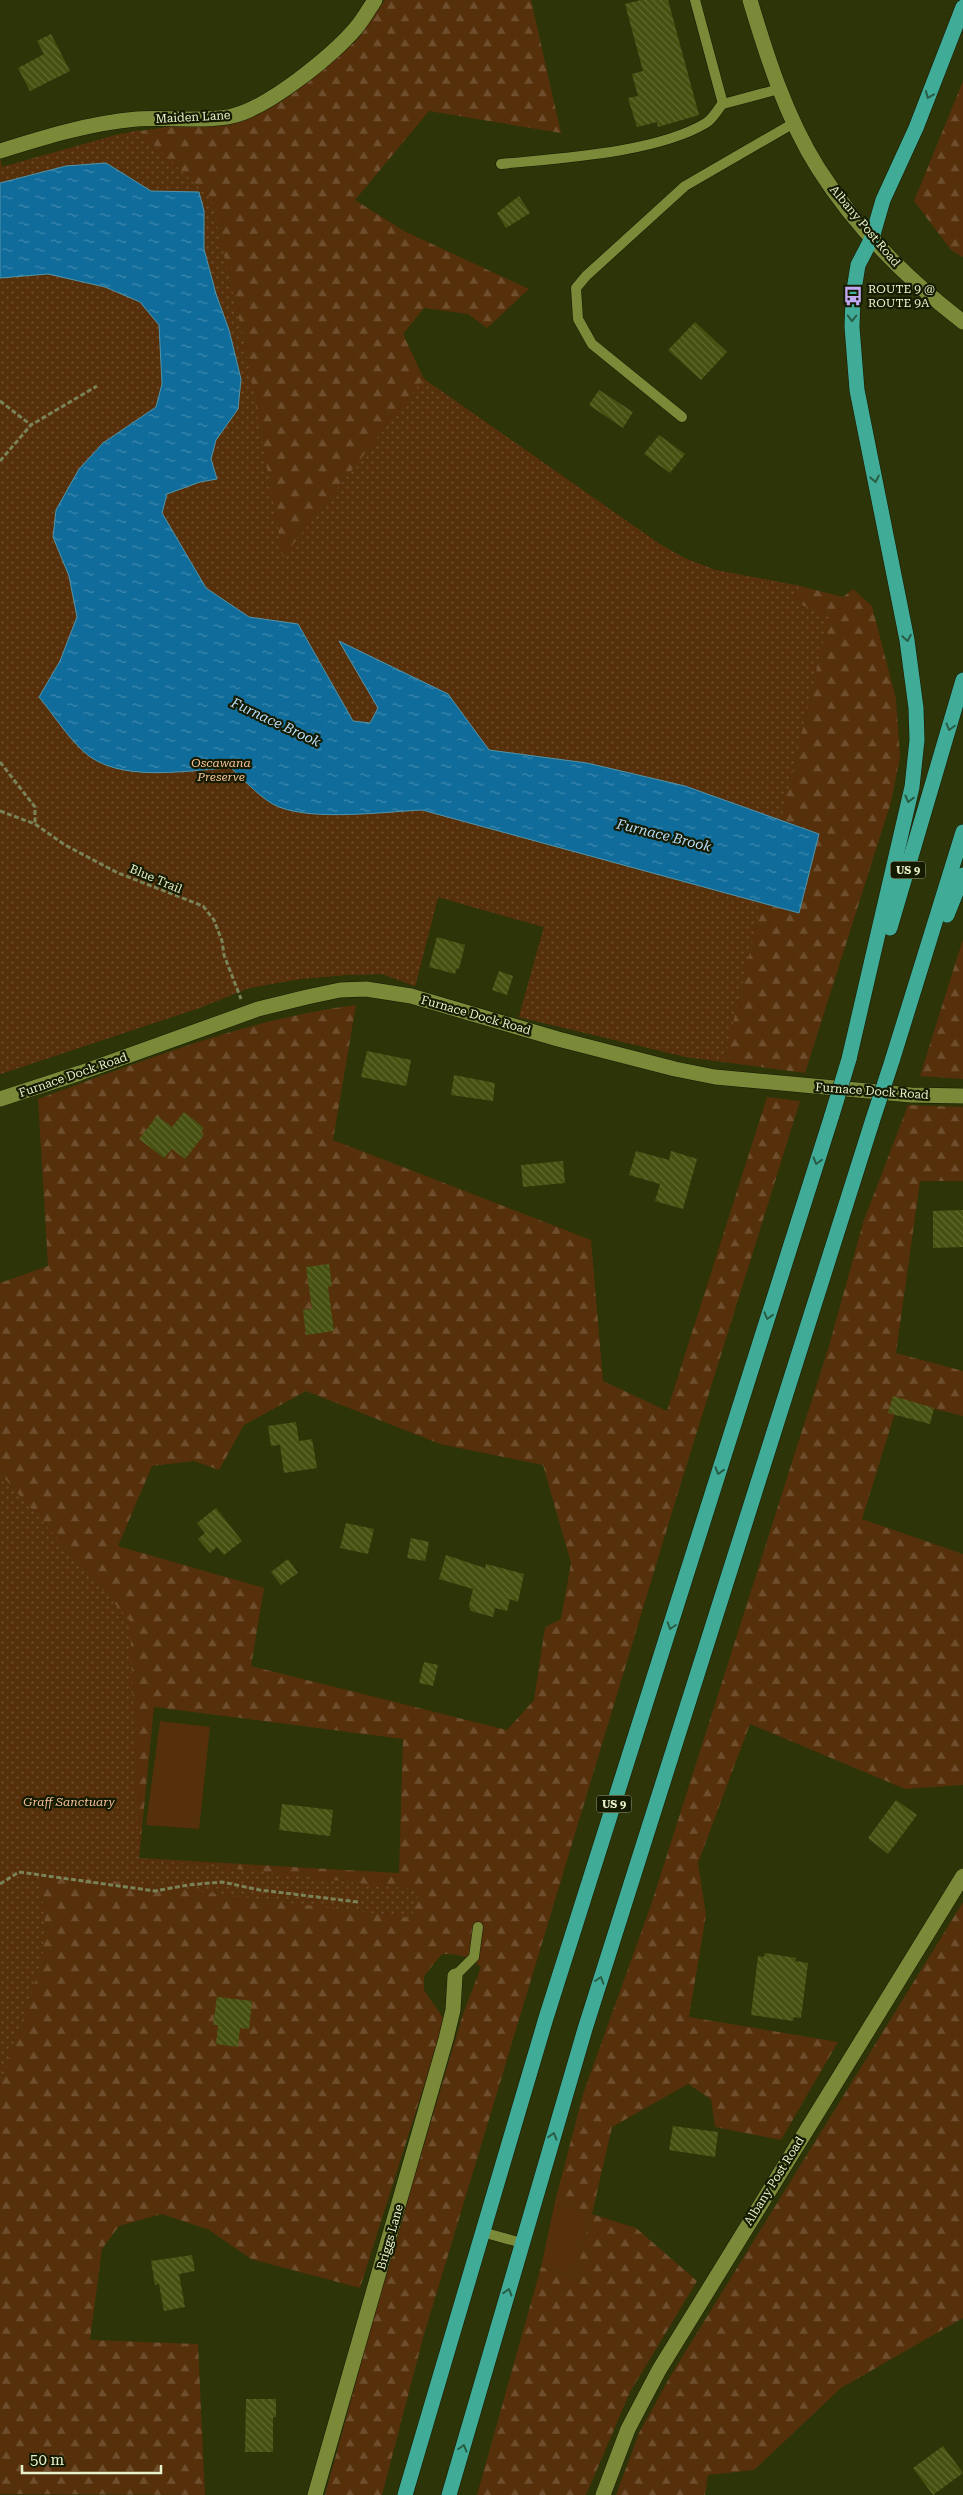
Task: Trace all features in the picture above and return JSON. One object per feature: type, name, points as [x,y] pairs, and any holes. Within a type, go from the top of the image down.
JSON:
[{"type":"highway","points":[[849,1059],[893,879],[912,787],[916,755],[916,708],[907,640],[862,419],[853,358],[853,296],[858,265],[872,238],[884,200],[919,121],[963,7]]},
{"type":"highway","name":"US 9","points":[[405,2495],[546,2018],[832,1115],[915,846],[963,680]]},
{"type":"highway","points":[[449,2495],[585,2029],[963,832]]},
{"type":"highway","points":[[892,1061],[963,875]]},
{"type":"street","name":"Maiden Lane","points":[[0,151],[62,132],[101,124],[145,119],[232,116],[249,110],[290,84],[337,47],[356,28],[375,0]]},
{"type":"street","name":"Albany Post Road","points":[[750,0],[780,89],[794,123],[818,167],[843,204],[872,238],[930,297],[963,322]]},
{"type":"street","name":"Furnace Dock Road","points":[[0,1099],[89,1071],[247,1013],[335,991],[378,989],[420,998],[558,1039],[715,1077],[911,1095],[963,1096]]},
{"type":"street","name":"Albany Post Road","points":[[603,2495],[628,2429],[659,2370],[963,1876]]},
{"type":"street","name":"Briggs Lane","points":[[315,2495],[446,2039],[453,2010],[455,1976]]},
{"type":"lane","points":[[695,0],[723,103]]},
{"type":"lane","points":[[501,164],[603,153],[672,138],[708,122],[723,103],[780,89]]},
{"type":"lane","points":[[682,417],[592,344],[578,319],[576,288],[586,276],[685,186],[794,123]]},
{"type":"lane","points":[[455,1976],[474,1957],[478,1927]]},
{"type":"lane","points":[[482,2232],[522,2243]]},
{"type":"path","points":[[0,461],[31,426],[97,386]]},
{"type":"path","points":[[0,401],[31,426]]},
{"type":"path","points":[[0,762],[35,807],[35,824]]},
{"type":"path","name":"Blue Trail","points":[[0,811],[35,824],[65,845],[118,873],[203,906],[214,920],[222,941],[224,955],[247,1013]]},
{"type":"path","points":[[0,1884],[19,1872],[155,1891],[188,1885],[222,1882],[260,1890],[358,1902]]},
{"type":"green space","name":"Oscawana Preserve","points":[[385,0],[531,0],[561,133],[429,111],[355,200],[404,231],[529,289],[487,328],[468,314],[424,308],[403,334],[424,379],[658,543],[684,558],[715,570],[800,586],[843,597],[853,589],[872,606],[896,699],[900,757],[891,802],[805,1073],[686,1057],[519,1017],[544,927],[438,897],[415,986],[382,974],[300,979],[249,988],[199,1008],[0,1074],[0,278],[48,274],[105,287],[140,302],[159,325],[162,384],[156,407],[103,443],[79,469],[56,511],[53,537],[69,576],[77,617],[60,661],[39,697],[83,751],[98,761],[115,768],[133,771],[153,773],[231,768],[273,804],[311,814],[330,815],[422,810],[799,913],[818,834],[685,786],[587,763],[489,750],[448,694],[340,641],[378,708],[370,723],[353,722],[298,624],[249,617],[206,588],[162,513],[167,494],[200,482],[217,479],[211,459],[216,440],[238,409],[241,379],[229,330],[216,294],[204,249],[204,211],[199,192],[151,191],[106,163],[66,166],[0,183],[0,157],[2,167],[119,134],[174,126],[223,124],[251,117],[299,87],[333,61],[358,39]]},
{"type":"green space","points":[[963,81],[963,257],[951,250],[914,201]]},
{"type":"green space","name":"Oscawana Preserve","points":[[138,130],[211,199],[244,340],[283,557],[424,379],[658,543],[684,558],[715,570],[800,586],[793,601],[829,617],[724,1062],[686,1057],[519,1017],[544,927],[438,897],[415,986],[382,974],[300,979],[249,988],[199,1008],[0,1074],[0,168]]},
{"type":"green space","points":[[963,939],[963,1079],[920,1076]]},
{"type":"green space","points":[[356,1005],[333,1140],[591,1240],[603,1381],[667,1411],[767,1097],[800,1101],[672,1512],[423,2338],[382,2495],[325,2495],[389,2262],[463,2014],[481,1967],[468,1958],[453,1954],[442,1954],[424,1976],[424,1990],[443,2018],[440,2035],[360,2288],[251,2259],[209,2230],[162,2214],[119,2226],[102,2249],[90,2340],[198,2344],[205,2495],[0,2494],[0,1283],[48,1266],[38,1099],[194,1043],[274,1020]],"holes":[[[306,1391],[440,1444],[543,1465],[571,1563],[561,1619],[545,1627],[534,1700],[507,1730],[251,1666],[264,1588],[118,1546],[152,1466],[194,1461],[219,1470],[244,1425]],[[154,1707],[403,1739],[399,1873],[139,1858]]]},
{"type":"green space","points":[[908,1105],[963,1107],[963,1181],[920,1181],[896,1353],[963,1371],[963,1416],[899,1400],[862,1519],[963,1554],[963,1785],[905,1789],[750,1724],[698,1863],[706,1915],[689,2017],[838,2042],[781,2140],[715,2127],[711,2099],[688,2084],[612,2127],[592,2214],[555,2202],[583,2094],[651,1905],[829,1346],[863,1223]]},
{"type":"green space","name":"Graff Sanctuary","points":[[0,1473],[130,1621],[139,1858],[420,1890],[411,1918],[39,1872],[45,1924],[42,1961],[0,2087]]},
{"type":"green space","points":[[160,1721],[210,1727],[199,1829],[146,1825]]},
{"type":"green space","points":[[963,1902],[963,2318],[841,2388],[754,2470],[708,2475],[705,2495],[616,2495],[639,2433],[671,2375]]},
{"type":"green space","points":[[555,2202],[592,2214],[574,2276],[541,2267]]},
{"type":"green space","points":[[592,2214],[636,2228],[697,2281],[630,2392],[586,2495],[477,2495],[541,2267],[574,2276]]},
{"type":"water","name":"Furnace Brook","points":[[106,163],[151,191],[199,192],[204,211],[204,249],[216,294],[229,330],[241,379],[238,409],[216,440],[211,459],[217,479],[200,482],[167,494],[162,513],[206,588],[249,617],[298,624],[353,721],[370,723],[378,708],[339,641],[448,694],[489,750],[587,763],[685,786],[819,834],[799,913],[422,810],[330,815],[294,811],[279,807],[266,800],[231,768],[153,773],[133,771],[115,768],[98,761],[77,745],[39,697],[60,661],[77,617],[69,576],[53,537],[56,510],[79,469],[103,443],[156,407],[162,384],[159,325],[140,302],[105,287],[48,274],[0,278],[0,183],[66,166]]},
{"type":"building","points":[[641,0],[668,0],[699,115],[658,127],[657,122],[637,127],[628,98],[638,96],[632,74],[643,71],[625,4]]},
{"type":"building","points":[[51,34],[70,71],[30,91],[18,68],[44,54],[37,41]]},
{"type":"building","points":[[519,196],[530,213],[506,228],[497,213]]},
{"type":"building","points":[[695,322],[727,352],[701,380],[668,350]]},
{"type":"building","points":[[599,390],[633,412],[623,428],[589,405]]},
{"type":"building","points":[[659,435],[685,454],[670,473],[644,454]]},
{"type":"building","points":[[437,937],[465,945],[459,969],[457,968],[455,974],[429,967]]},
{"type":"building","points":[[499,971],[513,976],[507,995],[492,990]]},
{"type":"building","points":[[367,1051],[411,1060],[406,1086],[361,1077]]},
{"type":"building","points":[[454,1075],[495,1083],[493,1101],[451,1095]]},
{"type":"building","points":[[184,1112],[204,1128],[201,1132],[204,1135],[185,1159],[172,1149],[164,1158],[139,1139],[157,1116],[172,1127]]},
{"type":"building","points":[[636,1151],[669,1160],[671,1151],[697,1159],[683,1209],[655,1201],[660,1184],[629,1175]]},
{"type":"building","points":[[563,1161],[565,1183],[523,1187],[521,1165]]},
{"type":"building","points":[[963,1210],[963,1247],[933,1248],[933,1211]]},
{"type":"building","points":[[329,1264],[332,1286],[328,1287],[334,1331],[306,1335],[303,1310],[312,1309],[306,1267]]},
{"type":"building","points":[[893,1396],[934,1408],[930,1424],[888,1413]]},
{"type":"building","points":[[296,1422],[299,1441],[312,1439],[317,1468],[284,1473],[280,1445],[271,1446],[268,1426]]},
{"type":"building","points":[[216,1508],[242,1541],[224,1555],[217,1547],[210,1553],[198,1539],[205,1533],[197,1523]]},
{"type":"building","points":[[346,1523],[374,1529],[368,1554],[340,1548]]},
{"type":"building","points":[[411,1538],[429,1542],[425,1561],[407,1558]]},
{"type":"building","points":[[446,1555],[485,1568],[486,1564],[524,1574],[518,1602],[510,1599],[507,1611],[495,1608],[493,1617],[471,1611],[469,1606],[473,1589],[439,1579]]},
{"type":"building","points":[[288,1559],[298,1573],[281,1585],[271,1572]]},
{"type":"building","points":[[424,1662],[438,1665],[433,1686],[419,1683]]},
{"type":"building","points":[[896,1800],[917,1815],[888,1854],[868,1838]]},
{"type":"building","points":[[282,1804],[333,1810],[330,1836],[279,1830]]},
{"type":"building","points":[[765,1953],[796,1958],[795,1961],[808,1963],[801,2018],[794,2017],[793,2021],[751,2015],[758,1956],[764,1957]]},
{"type":"building","points":[[217,1997],[252,2001],[249,2029],[240,2028],[238,2047],[216,2044],[218,2025],[213,2025]]},
{"type":"building","points":[[673,2126],[718,2132],[715,2157],[669,2150]]},
{"type":"building","points":[[192,2255],[195,2271],[179,2274],[185,2307],[164,2311],[159,2284],[155,2285],[151,2261]]},
{"type":"building","points":[[246,2399],[276,2399],[276,2417],[273,2417],[273,2452],[245,2452]]},
{"type":"building","points":[[943,2446],[963,2473],[933,2495],[913,2468]]},
{"type":"place","name":"ROUTE 9 @ ROUTE 9A","points":[[853,296]]}]
